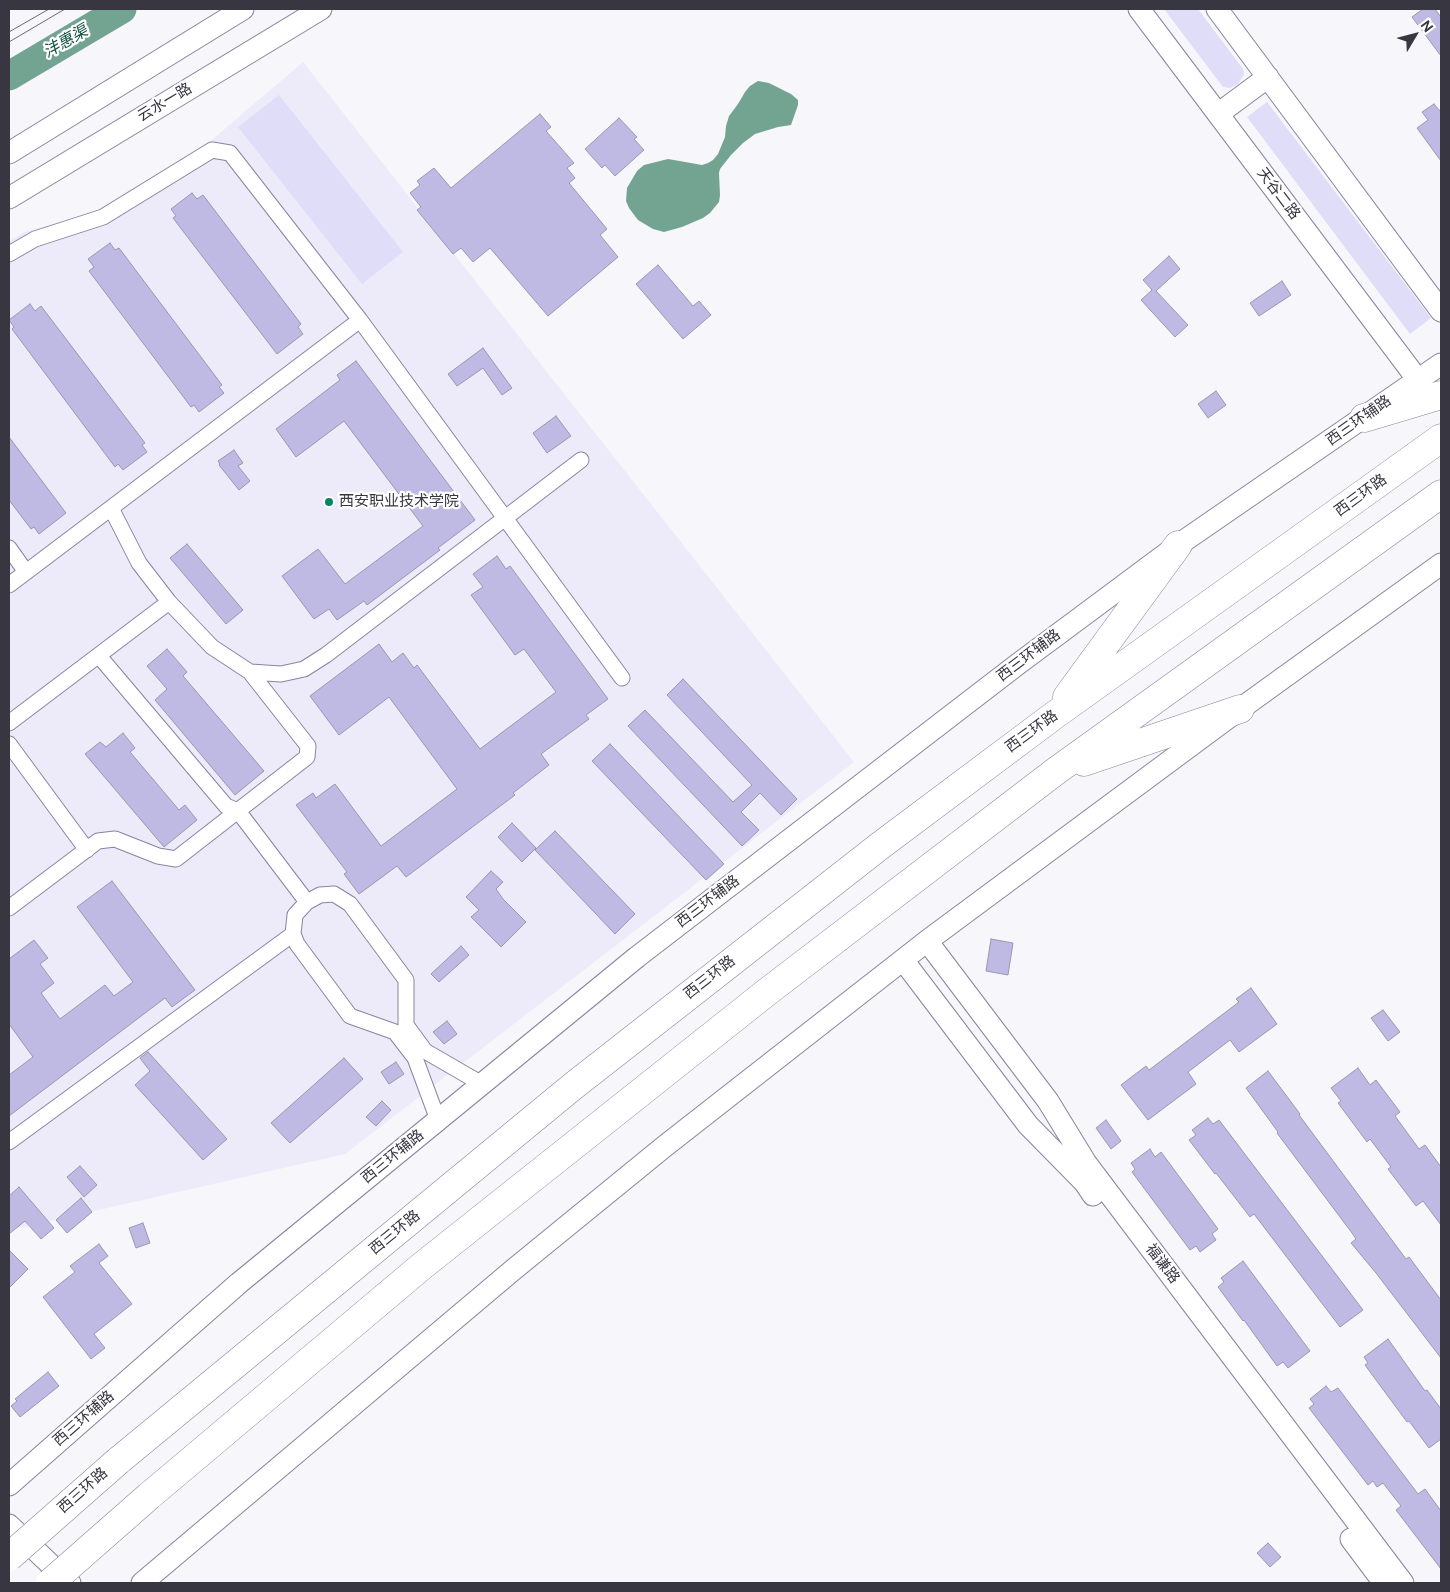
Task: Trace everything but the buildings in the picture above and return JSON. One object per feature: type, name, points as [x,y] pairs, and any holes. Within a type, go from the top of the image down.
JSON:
[{"type":"highway","points":[[1364,418],[1441,395]]},
{"type":"highway","name":"西三环路","points":[[9,1557],[118,1461],[580,1081],[881,844],[1052,717],[1441,438]]},
{"type":"highway","points":[[50,1583],[149,1496],[422,1266],[767,992],[1056,772],[1441,494]]},
{"type":"highway","points":[[1052,717],[1178,545]]},
{"type":"highway","points":[[1056,772],[1240,709]]},
{"type":"main road","points":[[9,153],[243,9]]},
{"type":"main road","name":"云水一路","points":[[9,198],[320,9]]},
{"type":"main road","name":"天谷二路","points":[[1138,9],[1418,380]]},
{"type":"main road","points":[[1217,9],[1441,311]]},
{"type":"main road","points":[[1218,114],[1268,77]]},
{"type":"main road","name":"西三环辅路","points":[[9,1485],[239,1283],[645,951],[1011,670],[1178,545],[1441,364]]},
{"type":"main road","points":[[142,1583],[520,1264],[665,1146],[927,940],[1240,709],[1441,564]]},
{"type":"main road","name":"福谦路","points":[[927,940],[1048,1101],[1086,1163],[1403,1583]]},
{"type":"main road","name":"福谦路","points":[[903,960],[1028,1125],[1085,1183],[1384,1583]]},
{"type":"main road","points":[[9,1525],[70,1583]]},
{"type":"street","points":[[9,254],[35,238],[103,217],[212,150],[230,153],[360,320],[622,678]]},
{"type":"street","points":[[9,585],[360,320]]},
{"type":"street","points":[[250,672],[281,674],[304,668],[326,655],[581,460]]},
{"type":"street","points":[[9,908],[98,841],[115,839],[158,856],[176,859],[307,757],[308,746],[250,672],[212,647],[169,602],[139,564],[111,508]]},
{"type":"street","points":[[9,548],[26,572]]},
{"type":"street","points":[[9,723],[169,602]]},
{"type":"street","points":[[99,656],[226,806],[238,811],[307,902]]},
{"type":"street","points":[[9,744],[87,850]]},
{"type":"street","points":[[438,1120],[415,1058],[395,1032],[350,1016],[297,944],[293,934],[295,915],[307,902],[320,895],[334,894],[350,904],[406,980],[406,1025],[425,1050],[482,1084]]},
{"type":"street","points":[[9,1142],[293,934]]},
{"type":"shaded area","points":[[1164,9],[1198,9],[1243,69],[1244,74],[1238,84],[1230,88],[1223,87]]},
{"type":"shaded area","name":"西安职业技术学院","points":[[303,62],[854,762],[345,1154],[15,1229],[9,1226],[9,241],[24,232],[95,212],[207,144]]},
{"type":"shaded area","points":[[758,81],[769,83],[791,94],[798,100],[791,125],[755,134],[731,155],[720,169],[719,202],[703,218],[664,232],[653,229],[638,220],[626,201],[627,188],[637,171],[644,165],[668,159],[702,165],[713,160],[718,154],[725,137],[729,116],[745,92]]},
{"type":"shaded area","points":[[279,95],[403,252],[362,284],[238,127]]},
{"type":"shaded area","points":[[1267,102],[1431,318],[1410,334],[1247,117]]},
{"type":"waterway","name":"沣惠渠","points":[[9,76],[122,9]]},
{"type":"tram line","points":[[9,32],[49,9]]},
{"type":"tram line","points":[[9,42],[65,9]]},
{"type":"place","name":"西安职业技术学院","points":[[329,502]]}]
